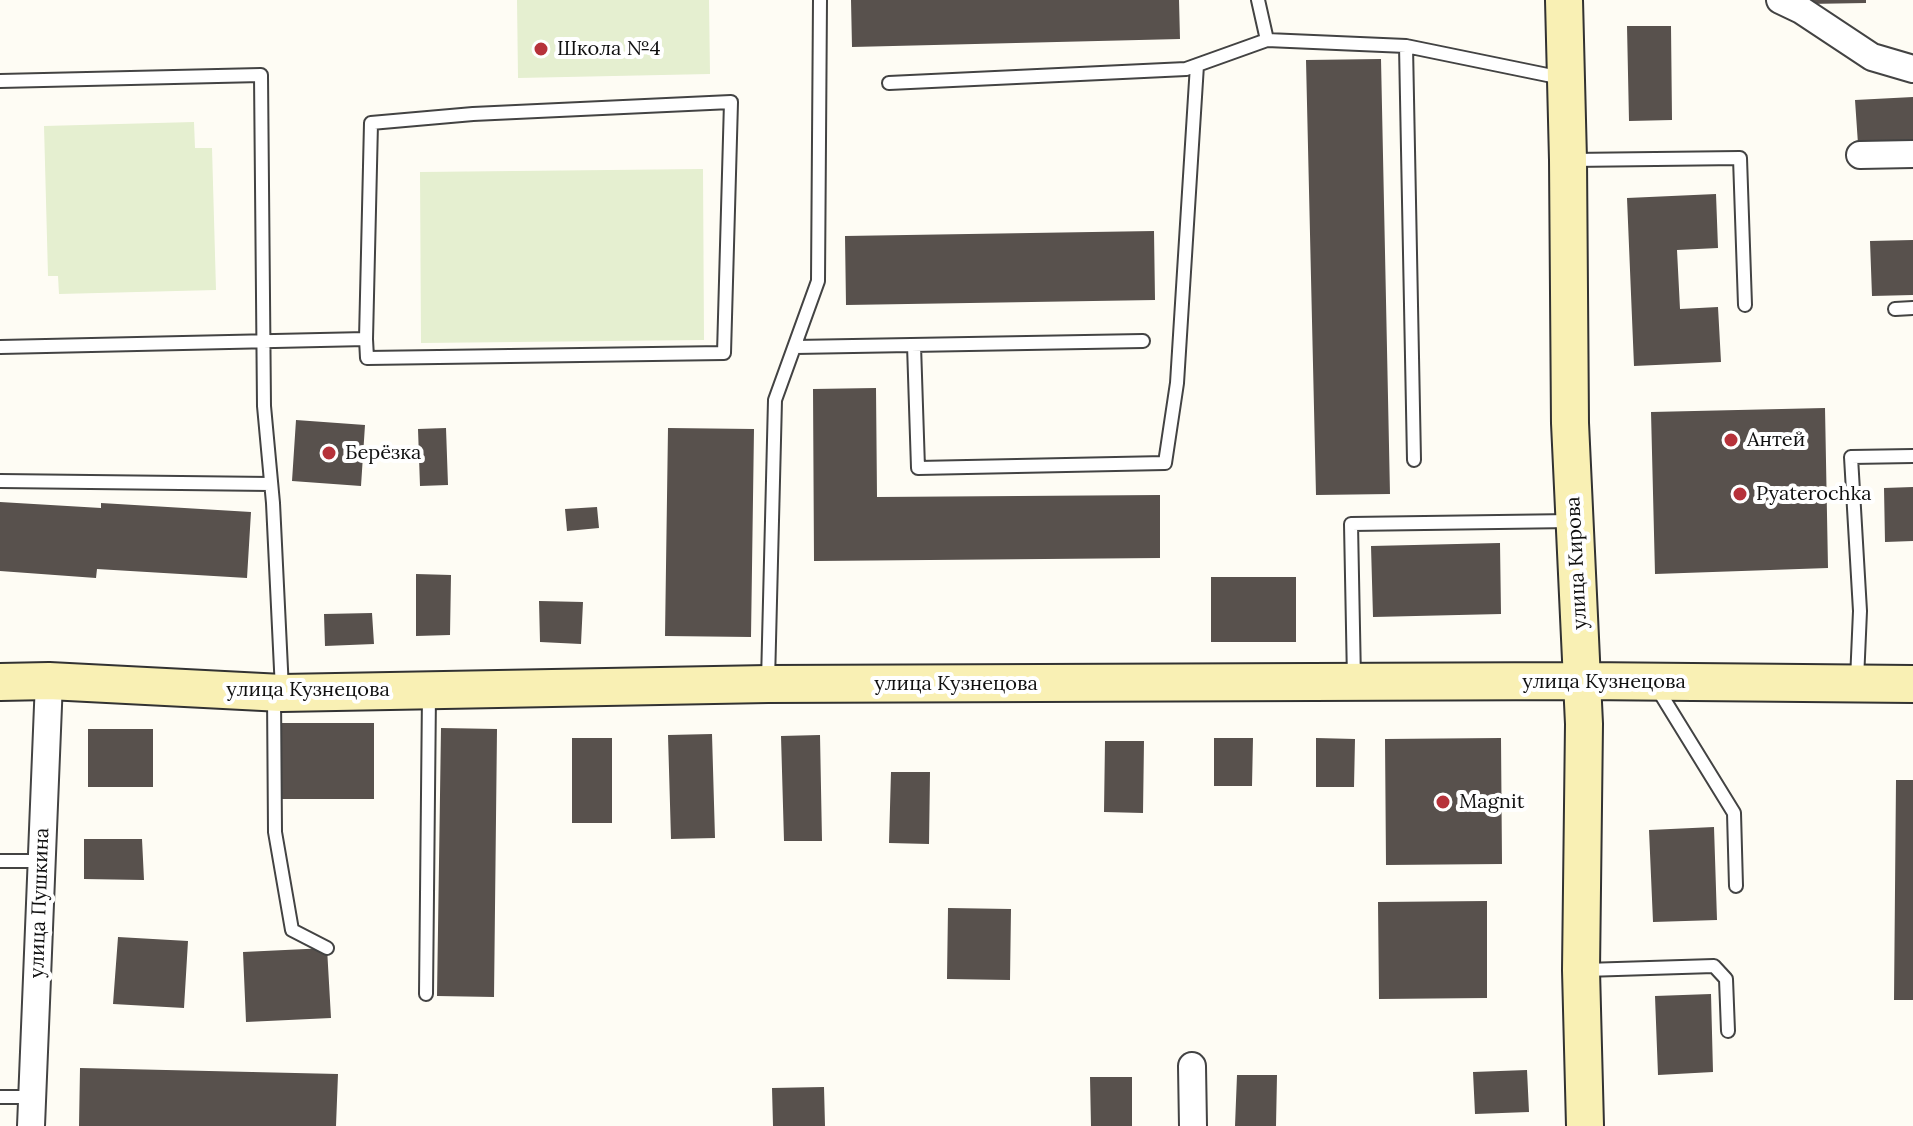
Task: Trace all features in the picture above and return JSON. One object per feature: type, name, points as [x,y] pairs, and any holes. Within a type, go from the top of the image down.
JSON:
[{"type":"main road","name":"улица Кирова","points":[[1564,0],[1570,423],[1583,681],[1581,970],[1585,1126]]},
{"type":"main road","name":"улица Кузнецова","points":[[0,682],[49,681],[278,692],[768,684],[1583,681],[1913,684]]},
{"type":"street","points":[[1780,0],[1801,10],[1872,57],[1913,69]]},
{"type":"street","points":[[1860,155],[1913,154]]},
{"type":"street","name":"улица Пушкина","points":[[31,1126],[49,681]]},
{"type":"street","points":[[1192,1066],[1193,1126]]},
{"type":"lane","points":[[768,684],[775,400],[818,281],[820,0]]},
{"type":"lane","points":[[1258,0],[1267,40]]},
{"type":"lane","points":[[1267,40],[1268,0]]},
{"type":"lane","points":[[889,83],[1186,69],[1267,40],[1406,46],[1565,78]]},
{"type":"lane","points":[[1406,46],[1414,460]]},
{"type":"lane","points":[[914,345],[918,468],[1165,463],[1177,383],[1197,65]]},
{"type":"lane","points":[[0,81],[261,75],[264,406],[271,484],[278,692],[275,832],[292,930],[327,948]]},
{"type":"lane","points":[[731,102],[724,353],[367,358],[366,339],[371,123],[473,114],[731,102]]},
{"type":"lane","points":[[1568,160],[1740,158],[1745,305]]},
{"type":"lane","points":[[1895,309],[1913,308]]},
{"type":"lane","points":[[0,347],[366,339]]},
{"type":"lane","points":[[795,347],[1143,341]]},
{"type":"lane","points":[[1857,683],[1860,611],[1851,457],[1913,456]]},
{"type":"lane","points":[[0,481],[271,484]]},
{"type":"lane","points":[[1354,683],[1351,524],[1576,521]]},
{"type":"lane","points":[[1653,682],[1734,813],[1736,886]]},
{"type":"lane","points":[[426,994],[429,690]]},
{"type":"lane","points":[[0,861],[42,861]]},
{"type":"lane","points":[[1581,970],[1714,966],[1726,979],[1728,1031]]},
{"type":"lane","points":[[0,1097],[32,1097]]},
{"type":"green space","points":[[517,0],[709,0],[710,74],[518,78]]},
{"type":"green space","points":[[194,122],[195,148],[212,148],[216,290],[59,294],[58,276],[48,276],[44,126]]},
{"type":"green space","points":[[703,169],[704,340],[421,343],[420,172]]},
{"type":"building","points":[[851,0],[1179,0],[1180,39],[852,47]]},
{"type":"building","points":[[1808,0],[1866,0],[1866,3],[1808,4]]},
{"type":"building","points":[[1627,26],[1671,26],[1672,120],[1629,121]]},
{"type":"building","points":[[1381,59],[1390,494],[1316,495],[1306,60]]},
{"type":"building","points":[[1913,97],[1913,141],[1858,144],[1855,100]]},
{"type":"building","points":[[1716,194],[1718,248],[1677,250],[1680,309],[1718,307],[1721,362],[1634,366],[1627,198]]},
{"type":"building","points":[[1154,231],[1155,300],[846,305],[845,236]]},
{"type":"building","points":[[1913,240],[1913,295],[1872,296],[1870,241]]},
{"type":"building","points":[[876,388],[877,497],[1160,495],[1160,558],[814,561],[813,389]]},
{"type":"building","name":"Pyaterochka","points":[[1825,408],[1828,568],[1655,574],[1651,412]]},
{"type":"building","name":"Берёзка","points":[[296,420],[365,425],[361,486],[292,481]]},
{"type":"building","points":[[446,428],[448,485],[420,486],[418,429]]},
{"type":"building","points":[[668,428],[754,429],[751,637],[665,636]]},
{"type":"building","points":[[1913,487],[1913,541],[1885,542],[1884,488]]},
{"type":"building","points":[[0,502],[101,508],[101,503],[251,512],[247,578],[97,569],[96,578],[0,571]]},
{"type":"building","points":[[597,507],[599,528],[567,531],[565,509]]},
{"type":"building","points":[[1500,543],[1501,614],[1373,617],[1371,546]]},
{"type":"building","points":[[416,574],[451,575],[450,635],[416,636]]},
{"type":"building","points":[[1211,577],[1296,577],[1296,642],[1211,642]]},
{"type":"building","points":[[539,601],[583,602],[581,644],[540,642]]},
{"type":"building","points":[[372,613],[374,644],[325,646],[324,614]]},
{"type":"building","points":[[282,723],[374,723],[374,799],[282,799]]},
{"type":"building","points":[[441,728],[497,729],[494,997],[437,996]]},
{"type":"building","points":[[88,729],[153,729],[153,787],[88,787]]},
{"type":"building","points":[[712,734],[715,838],[671,839],[668,735]]},
{"type":"building","points":[[820,735],[822,841],[784,841],[781,736]]},
{"type":"building","points":[[572,738],[612,738],[612,823],[572,823]]},
{"type":"building","points":[[1214,738],[1253,738],[1252,786],[1214,786]]},
{"type":"building","points":[[1316,738],[1355,739],[1354,787],[1316,787]]},
{"type":"building","name":"Magnit","points":[[1501,738],[1502,864],[1386,865],[1385,739]]},
{"type":"building","points":[[1105,741],[1144,741],[1143,813],[1104,812]]},
{"type":"building","points":[[891,772],[930,772],[929,844],[889,843]]},
{"type":"building","points":[[1896,780],[1913,780],[1913,1000],[1894,1000]]},
{"type":"building","points":[[1714,827],[1717,920],[1653,922],[1649,830]]},
{"type":"building","points":[[84,839],[142,839],[144,880],[84,879]]},
{"type":"building","points":[[1487,901],[1487,998],[1379,999],[1378,902]]},
{"type":"building","points":[[948,908],[1011,909],[1010,980],[947,979]]},
{"type":"building","points":[[118,937],[188,941],[184,1008],[113,1004]]},
{"type":"building","points":[[327,948],[331,1018],[246,1022],[243,952]]},
{"type":"building","points":[[1711,994],[1713,1072],[1658,1075],[1655,996]]},
{"type":"building","points":[[80,1068],[338,1074],[336,1126],[79,1126]]},
{"type":"building","points":[[1527,1070],[1529,1112],[1475,1114],[1473,1072]]},
{"type":"building","points":[[1237,1075],[1277,1075],[1276,1126],[1235,1126]]},
{"type":"building","points":[[1090,1077],[1132,1077],[1132,1126],[1091,1126]]},
{"type":"building","points":[[824,1087],[825,1126],[773,1126],[772,1088]]},
{"type":"place","name":"Школа №4","points":[[541,49]]},
{"type":"place","name":"Антей","points":[[1731,440]]},
{"type":"place","name":"Берёзка","points":[[329,453]]},
{"type":"place","name":"Pyaterochka","points":[[1740,494]]},
{"type":"place","name":"Magnit","points":[[1443,802]]}]
